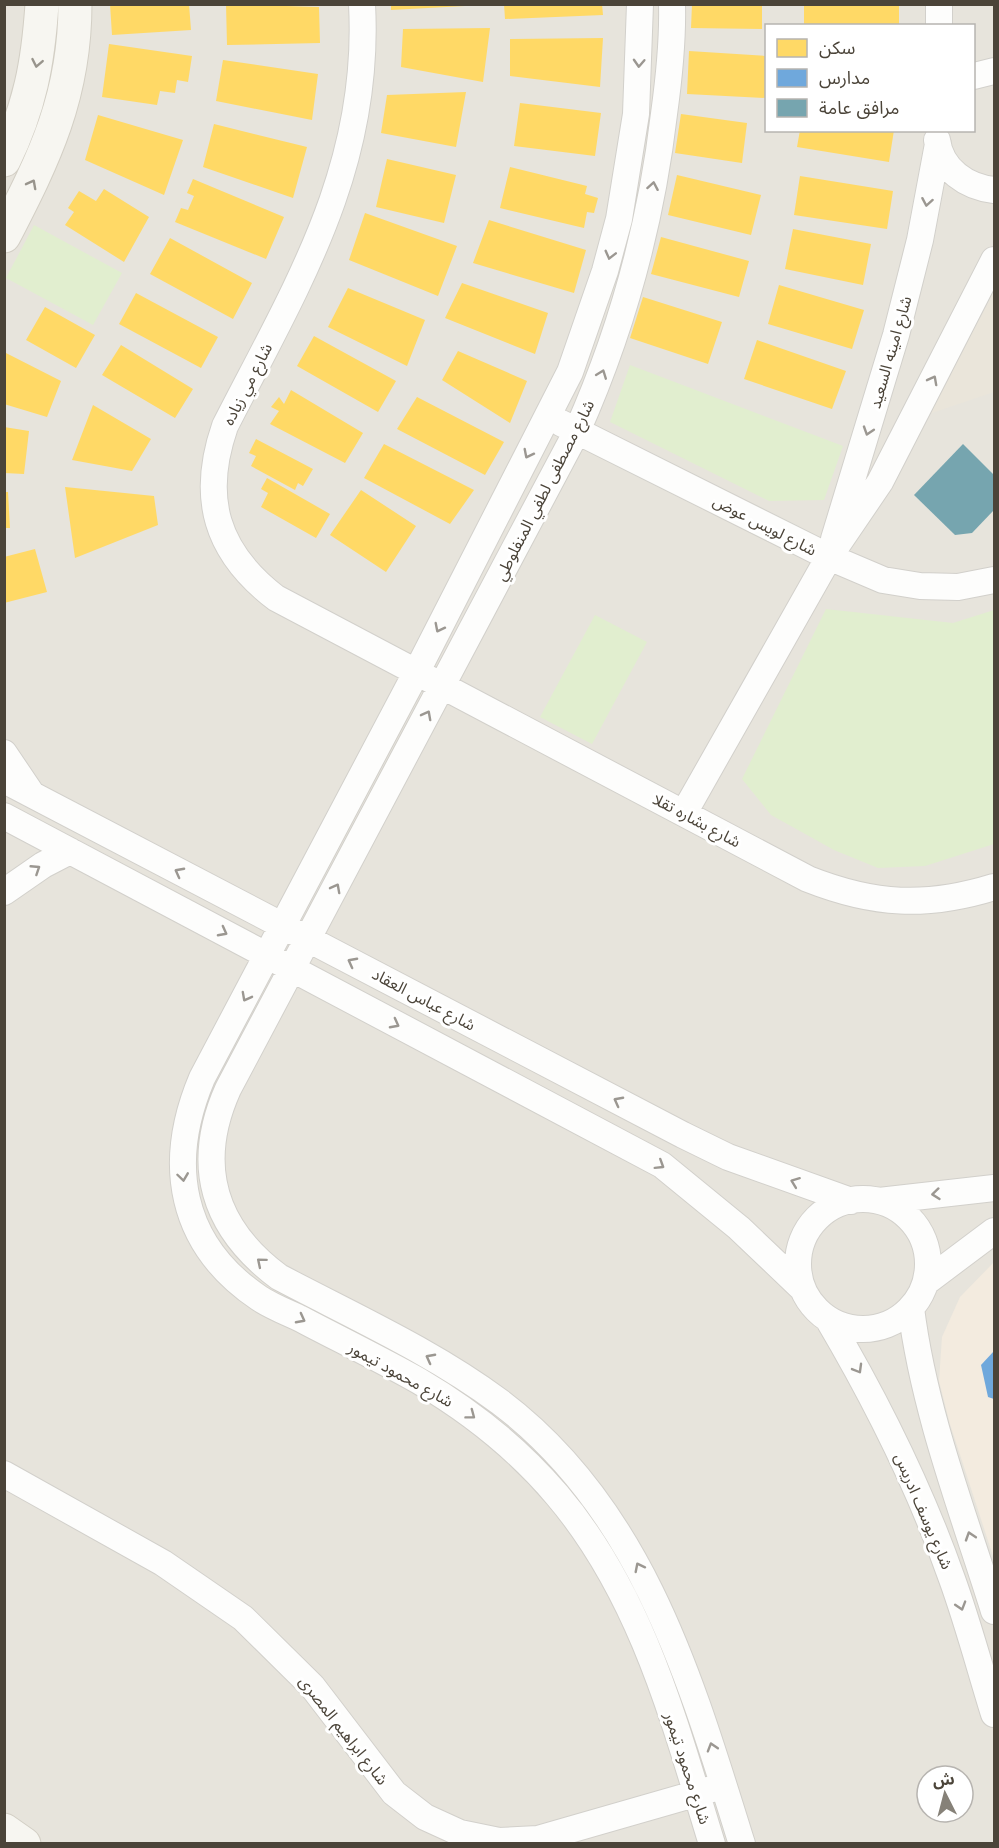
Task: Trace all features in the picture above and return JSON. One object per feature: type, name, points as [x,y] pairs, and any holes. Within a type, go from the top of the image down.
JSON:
[{"type":"street","points":[[4,160],[29,102],[39,53],[42,4]]},
{"type":"street","points":[[4,236],[40,167],[56,129],[73,48],[75,4]]},
{"type":"street","name":"شارع مي زياده","points":[[362,4],[360,82],[352,137],[338,190],[319,241],[225,426],[216,453],[212,480],[214,508],[222,535],[236,559],[254,581],[276,598],[416,673]]},
{"type":"street","name":"شارع مصطفى لطفي المنفلوطي","points":[[284,927],[570,372],[589,322],[619,219],[636,114],[640,4]]},
{"type":"street","name":"شارع مصطفى لطفي المنفلوطي","points":[[309,940],[577,430],[600,379],[621,320],[640,250],[662,138],[669,77],[672,4]]},
{"type":"street","points":[[939,4],[939,24]]},
{"type":"street","points":[[975,76],[994,71]]},
{"type":"street","points":[[937,137],[943,159],[965,182],[994,190]]},
{"type":"street","name":"شارع امينه السعيد","points":[[829,557],[896,335],[920,240],[937,137]]},
{"type":"street","name":"شارع امينه السعيد","points":[[684,813],[829,557],[880,482],[994,260]]},
{"type":"street","name":"شارع لويس عوض","points":[[547,416],[829,557],[883,580],[920,586],[958,587],[994,580]]},
{"type":"street","name":"شارع بشاره تقلا","points":[[416,673],[808,879],[869,898],[902,902],[934,901],[994,887]]},
{"type":"street","points":[[4,753],[33,795]]},
{"type":"street","name":"شارع عباس العقاد","points":[[4,780],[728,1157],[850,1201]]},
{"type":"street","points":[[4,816],[662,1165],[739,1228],[802,1288]]},
{"type":"street","points":[[4,892],[43,865],[70,851]]},
{"type":"street","name":"شارع محمود تيمور","points":[[284,927],[202,1078],[190,1108],[183,1138],[182,1170],[187,1201],[198,1230],[214,1257],[236,1281],[261,1300],[378,1360],[456,1404],[526,1461],[584,1530],[614,1577],[648,1648],[712,1844]]},
{"type":"street","name":"شارع محمود تيمور","points":[[309,940],[217,1114],[211,1158],[216,1193],[234,1234],[258,1261],[279,1277],[460,1374],[501,1403],[539,1435],[573,1471],[604,1510],[631,1551],[672,1635],[705,1723],[742,1844]]},
{"type":"street","points":[[994,1188],[876,1202],[850,1201],[824,1212],[809,1227],[800,1246],[797,1267],[802,1288],[808,1300],[828,1319],[845,1327],[864,1329],[883,1326],[911,1308],[926,1282],[994,1231]]},
{"type":"street","points":[[876,1202],[891,1205],[915,1225],[927,1252],[926,1282]]},
{"type":"street","name":"شارع يوسف ادريس","points":[[911,1308],[917,1356],[925,1386],[994,1611]]},
{"type":"street","name":"شارع يوسف ادريس","points":[[828,1319],[867,1386],[925,1510],[952,1579],[994,1714]]},
{"type":"street","points":[[378,1360],[391,1337]]},
{"type":"street","name":"شارع ابراهيم المصرى","points":[[4,1474],[163,1563],[243,1618],[312,1686],[394,1793],[425,1817],[460,1833],[499,1841],[538,1839],[724,1786]]},
{"type":"street","points":[[4,1830],[24,1844]]},
{"type":"shaded area","points":[[5,5],[994,5],[994,1843],[5,1844]]},
{"type":"shaded area","points":[[994,293],[994,392],[926,415]]},
{"type":"shaded area","points":[[994,1262],[994,1559],[950,1424],[939,1381],[942,1337],[960,1297]]},
{"type":"green space","points":[[34,225],[122,273],[93,325],[6,278]]},
{"type":"green space","points":[[630,365],[843,446],[824,500],[769,501],[610,422]]},
{"type":"green space","points":[[826,609],[953,623],[994,610],[994,844],[925,866],[878,868],[834,850],[771,815],[742,779]]},
{"type":"green space","points":[[595,615],[647,642],[592,744],[540,717]]},
{"type":"building: سكن","points":[[110,4],[189,4],[191,30],[112,35]]},
{"type":"building: سكن","points":[[226,4],[319,7],[320,43],[227,45]]},
{"type":"building: سكن","points":[[391,4],[465,4],[465,6],[391,10]]},
{"type":"building: سكن","points":[[504,4],[602,4],[603,15],[505,19]]},
{"type":"building: سكن","points":[[692,4],[762,4],[762,29],[691,28]]},
{"type":"building: سكن","points":[[804,4],[899,4],[899,24],[804,24]]},
{"type":"building: سكن","points":[[490,28],[483,82],[401,67],[403,29]]},
{"type":"building: سكن","points":[[603,38],[600,87],[510,76],[510,39]]},
{"type":"building: سكن","points":[[109,44],[192,56],[188,82],[177,80],[175,93],[160,91],[157,105],[102,97]]},
{"type":"building: سكن","points":[[689,51],[765,56],[765,98],[687,94]]},
{"type":"building: سكن","points":[[223,60],[318,74],[312,120],[216,101]]},
{"type":"building: سكن","points":[[466,92],[456,147],[381,133],[387,95]]},
{"type":"building: سكن","points":[[520,103],[601,113],[595,156],[514,146]]},
{"type":"building: سكن","points":[[681,114],[747,123],[742,163],[675,153]]},
{"type":"building: سكن","points":[[98,115],[183,140],[164,195],[85,160]]},
{"type":"building: سكن","points":[[214,124],[307,147],[293,198],[203,167]]},
{"type":"building: سكن","points":[[800,132],[894,132],[889,162],[797,147]]},
{"type":"building: سكن","points":[[387,159],[456,175],[444,223],[376,207]]},
{"type":"building: سكن","points":[[510,167],[587,186],[585,194],[598,198],[594,213],[587,212],[584,228],[500,208]]},
{"type":"building: سكن","points":[[677,175],[761,195],[751,235],[668,215]]},
{"type":"building: سكن","points":[[800,176],[893,191],[887,229],[794,215]]},
{"type":"building: سكن","points":[[193,179],[284,217],[266,259],[175,222],[181,208],[188,210],[194,196],[187,193]]},
{"type":"building: سكن","points":[[104,189],[149,217],[124,262],[65,225],[74,212],[68,208],[79,191],[96,201]]},
{"type":"building: سكن","points":[[365,213],[457,246],[438,296],[349,260]]},
{"type":"building: سكن","points":[[489,220],[586,250],[574,293],[473,263]]},
{"type":"building: سكن","points":[[793,229],[871,244],[863,285],[785,269]]},
{"type":"building: سكن","points":[[661,237],[749,261],[739,297],[651,274]]},
{"type":"building: سكن","points":[[170,238],[252,283],[233,319],[150,274]]},
{"type":"building: سكن","points":[[462,283],[548,313],[535,354],[445,318]]},
{"type":"building: سكن","points":[[779,285],[864,310],[852,349],[768,324]]},
{"type":"building: سكن","points":[[348,288],[425,320],[407,366],[328,327]]},
{"type":"building: سكن","points":[[136,293],[218,337],[201,368],[119,324]]},
{"type":"building: سكن","points":[[643,297],[722,322],[708,364],[630,338]]},
{"type":"building: سكن","points":[[45,307],[95,335],[76,368],[26,340]]},
{"type":"building: سكن","points":[[314,336],[396,381],[378,412],[297,366]]},
{"type":"building: سكن","points":[[757,340],[846,371],[832,409],[744,379]]},
{"type":"building: سكن","points":[[121,345],[193,389],[175,418],[102,375]]},
{"type":"building: سكن","points":[[458,351],[527,381],[510,423],[442,380]]},
{"type":"building: سكن","points":[[4,352],[61,381],[47,417],[4,404]]},
{"type":"building: سكن","points":[[291,390],[363,433],[345,463],[270,424],[279,411],[271,407],[279,397],[284,404]]},
{"type":"building: سكن","points":[[417,397],[504,442],[485,475],[397,429]]},
{"type":"building: سكن","points":[[93,405],[151,439],[132,471],[72,460]]},
{"type":"building: سكن","points":[[4,427],[29,431],[24,474],[4,473]]},
{"type":"building: سكن","points":[[256,439],[313,469],[303,486],[298,483],[295,490],[251,466],[256,456],[249,453]]},
{"type":"building: سكن","points":[[384,444],[474,490],[450,524],[364,478]]},
{"type":"building: سكن","points":[[267,478],[330,514],[316,538],[261,507],[268,493],[261,489]]},
{"type":"building: سكن","points":[[65,487],[154,496],[158,525],[75,558]]},
{"type":"building: سكن","points":[[361,490],[416,526],[386,572],[330,535]]},
{"type":"building: سكن","points":[[4,492],[8,492],[10,528],[4,528]]},
{"type":"building: سكن","points":[[35,549],[47,592],[4,603],[4,557]]},
{"type":"building: مدارس","points":[[994,1351],[994,1399],[988,1397],[981,1365]]},
{"type":"building: مرافق عامة","points":[[963,444],[994,475],[994,510],[972,533],[955,535],[914,495]]}]
